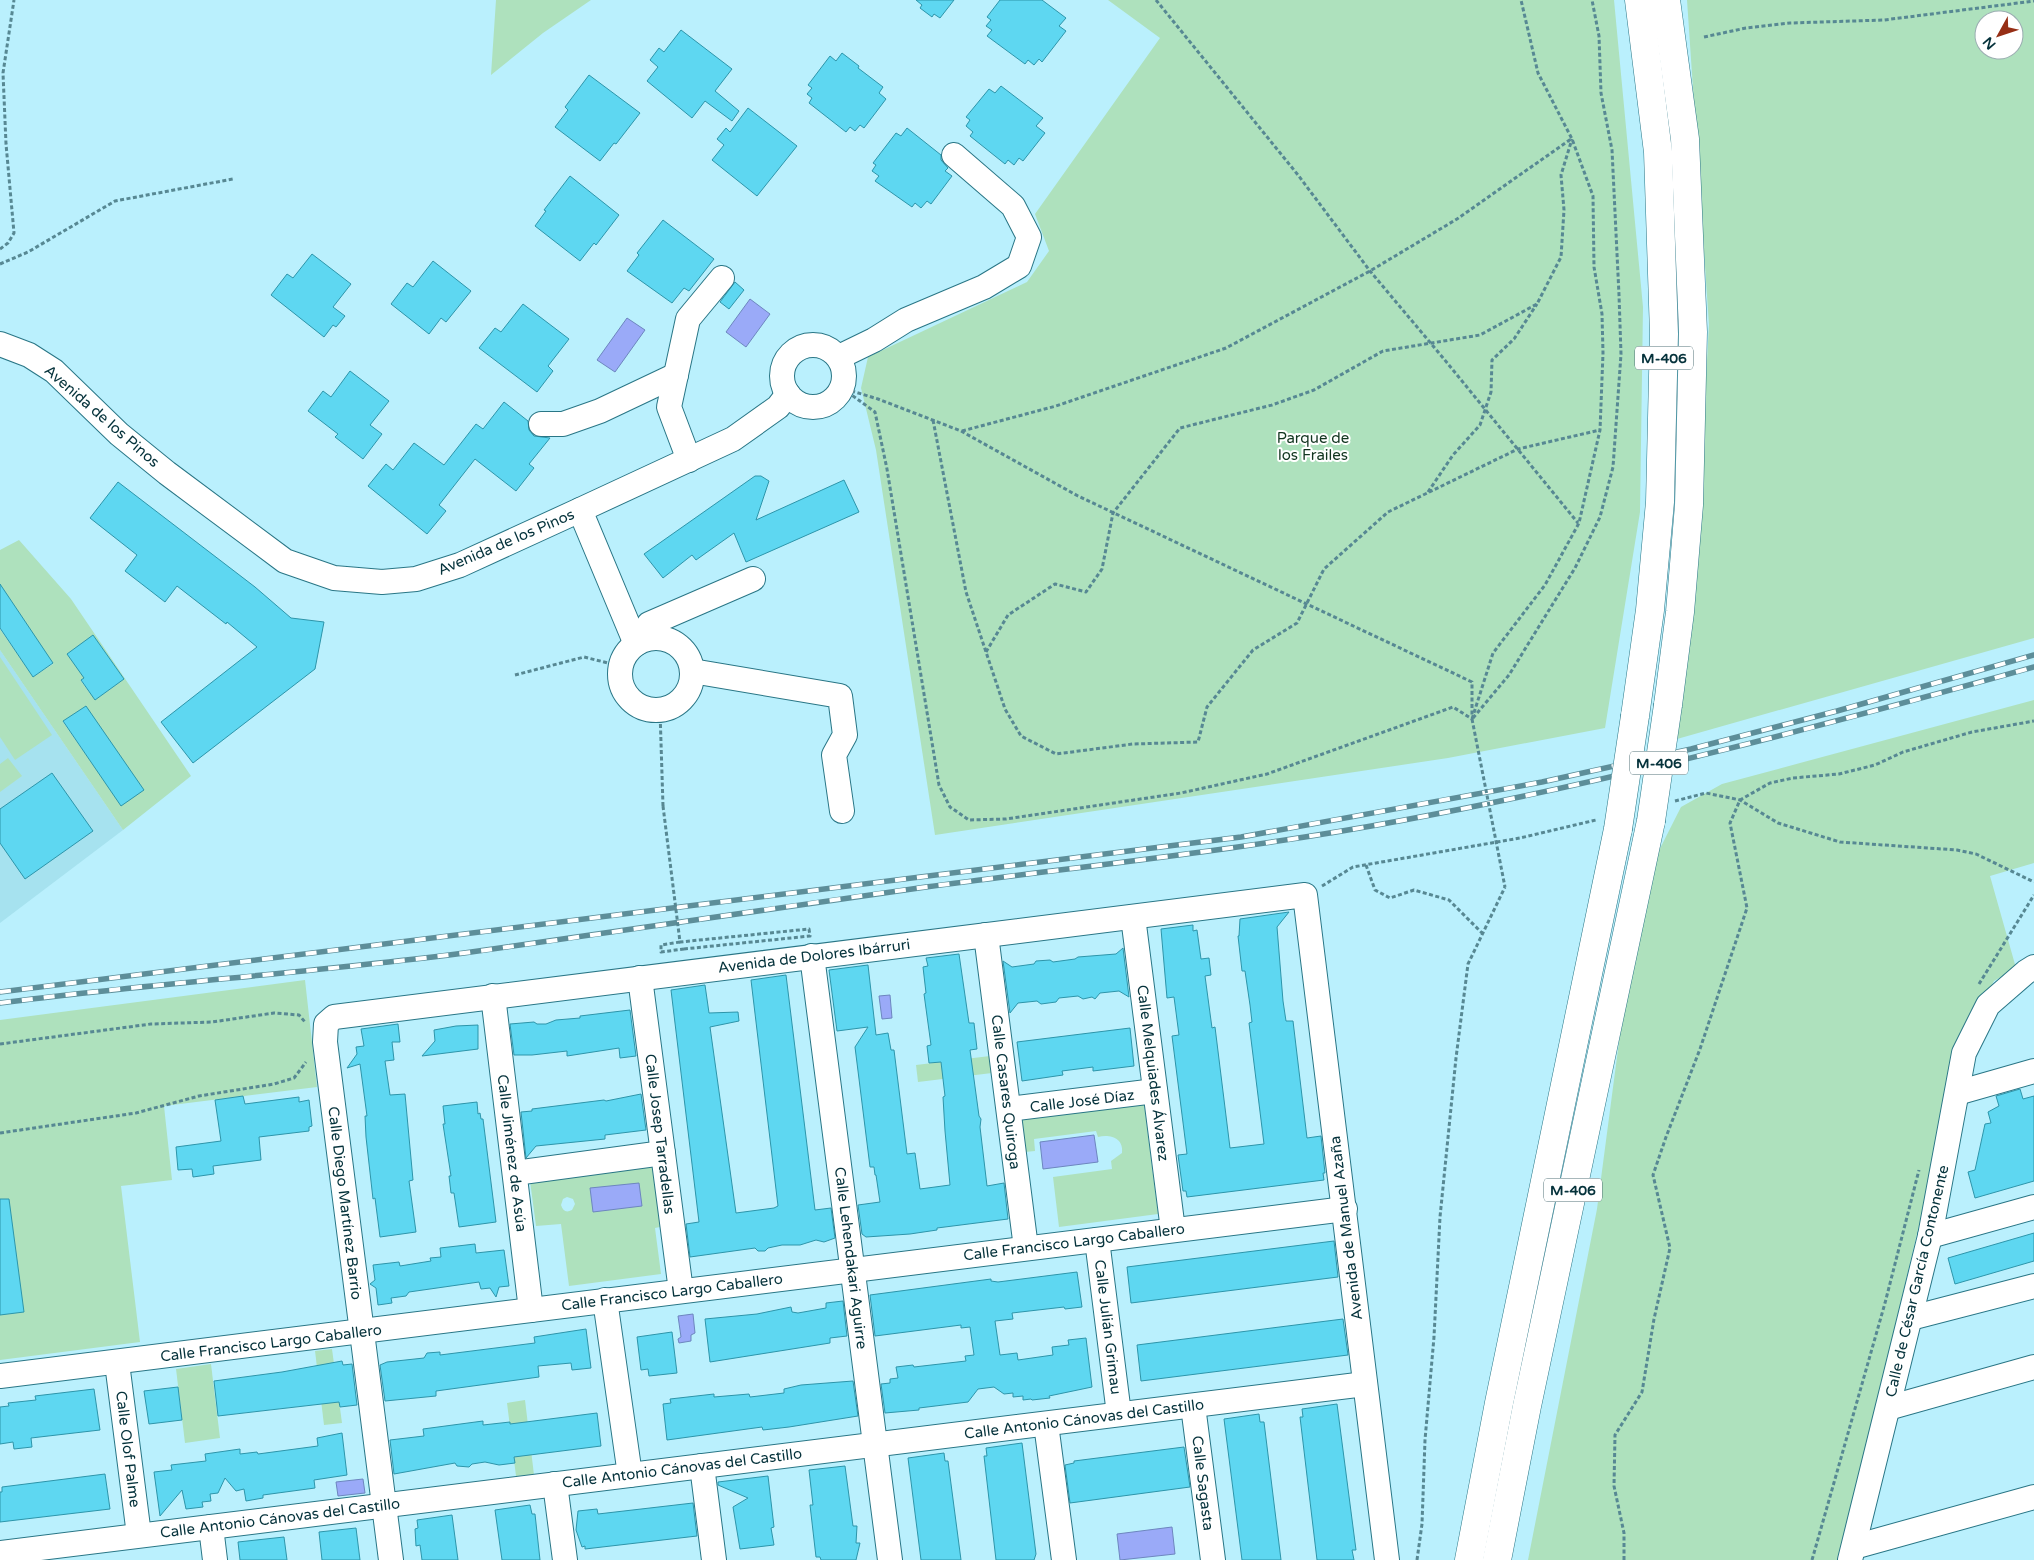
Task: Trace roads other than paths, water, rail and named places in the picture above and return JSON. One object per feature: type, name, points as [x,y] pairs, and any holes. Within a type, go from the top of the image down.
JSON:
[{"type":"highway","name":"M-406","points":[[1469,1560],[1499,1403],[1618,829],[1650,610],[1660,502],[1664,334],[1658,152],[1639,0]]},
{"type":"highway","name":"M-406","points":[[1498,1560],[1527,1406],[1651,821],[1680,612],[1689,505],[1693,332],[1684,139],[1666,0]]},
{"type":"street","points":[[839,357],[874,340],[906,320],[984,287],[1019,266],[1028,238],[1014,206],[954,155]]},
{"type":"street","points":[[689,460],[669,407],[688,319],[722,278]]},
{"type":"street","name":"Avenida de los Pinos","points":[[0,344],[29,355],[54,371],[133,445],[167,473],[286,561],[334,578],[382,582],[416,579],[460,564],[689,460],[733,439],[778,408],[788,394]]},
{"type":"street","points":[[820,345],[831,350],[839,357],[843,366],[844,377],[842,388],[836,397],[827,403],[817,406],[806,406],[788,394],[782,375],[790,355],[798,348],[820,345]]},
{"type":"street","points":[[542,424],[563,424],[600,411],[676,375]]},
{"type":"street","points":[[580,510],[641,641]]},
{"type":"street","points":[[641,641],[649,624],[753,579]]},
{"type":"street","points":[[659,638],[671,641],[682,648],[689,659],[692,671],[690,686],[684,697],[672,707],[660,710],[643,708],[632,702],[624,691],[620,679],[620,666],[626,652],[641,641],[659,638]]},
{"type":"street","points":[[692,671],[840,696],[844,735],[834,755],[842,811]]},
{"type":"street","name":"Avenida de Dolores Ibárruri","points":[[318,1026],[334,1017],[1305,895]]},
{"type":"street","name":"Avenida de Manuel Azaña","points":[[1305,895],[1345,1209],[1386,1560]]},
{"type":"street","name":"Calle Melquiades Álvarez","points":[[1133,917],[1173,1230]]},
{"type":"street","name":"Calle Casares Quiroga","points":[[986,935],[1026,1248]]},
{"type":"street","name":"Calle Lehendakari Aguirre","points":[[812,956],[890,1560]]},
{"type":"street","name":"Calle de César García Contonente","points":[[1852,1553],[1911,1318],[1930,1236],[1964,1053],[1981,997],[2034,967]]},
{"type":"street","name":"Calle Josep Tarradellas","points":[[640,978],[680,1291]]},
{"type":"street","name":"Calle Jiménez de Asúa","points":[[493,996],[531,1310]]},
{"type":"street","name":"Calle Diego Martínez Barrio","points":[[318,1026],[325,1042],[390,1560]]},
{"type":"street","points":[[1957,1093],[2034,1071]]},
{"type":"street","name":"Calle José Díaz","points":[[1009,1110],[1155,1091]]},
{"type":"street","points":[[515,1173],[663,1153]]},
{"type":"street","points":[[1930,1236],[2034,1207]]},
{"type":"street","name":"Calle Francisco Largo Caballero","points":[[0,1376],[117,1363],[606,1300],[1345,1209]]},
{"type":"street","name":"Calle Julián Grimau","points":[[1097,1240],[1120,1414]]},
{"type":"street","points":[[1911,1318],[2034,1286]]},
{"type":"street","points":[[606,1300],[630,1475]]},
{"type":"street","name":"Calle Olof Palme","points":[[117,1363],[139,1535]]},
{"type":"street","points":[[1888,1408],[2034,1367]]},
{"type":"street","name":"Calle Antonio Cánovas del Castillo","points":[[0,1553],[67,1552],[139,1535],[1365,1384]]},
{"type":"street","name":"Calle Sagasta","points":[[1193,1406],[1213,1560]]},
{"type":"street","points":[[1046,1424],[1064,1560]]},
{"type":"street","points":[[702,1466],[714,1560]]},
{"type":"street","points":[[555,1484],[565,1560]]},
{"type":"street","points":[[1852,1553],[2034,1497]]},
{"type":"street","points":[[211,1527],[215,1560]]},
{"type":"water","points":[[750,299],[770,314],[746,347],[726,332]]},
{"type":"water","points":[[627,318],[645,330],[615,372],[597,360]]},
{"type":"water","points":[[890,995],[892,1018],[882,1019],[879,996]]},
{"type":"water","points":[[1094,1135],[1098,1162],[1043,1169],[1040,1142]]},
{"type":"water","points":[[639,1183],[642,1206],[593,1212],[590,1188]]},
{"type":"water","points":[[693,1314],[695,1333],[691,1335],[691,1341],[679,1343],[678,1339],[681,1337],[678,1316]]},
{"type":"water","points":[[363,1479],[365,1493],[338,1496],[336,1482]]},
{"type":"water","points":[[1172,1527],[1175,1554],[1120,1560],[1117,1534]]},
{"type":"railway","points":[[0,992],[1241,837],[1542,782],[1691,749],[1837,711],[2034,655]]},
{"type":"railway","points":[[0,1003],[464,953],[926,887],[1282,841],[1480,805],[1639,770],[1797,731],[2034,667]]},
{"type":"park label","name":"Parque de los Frailes","points":[[1313,446]]}]
